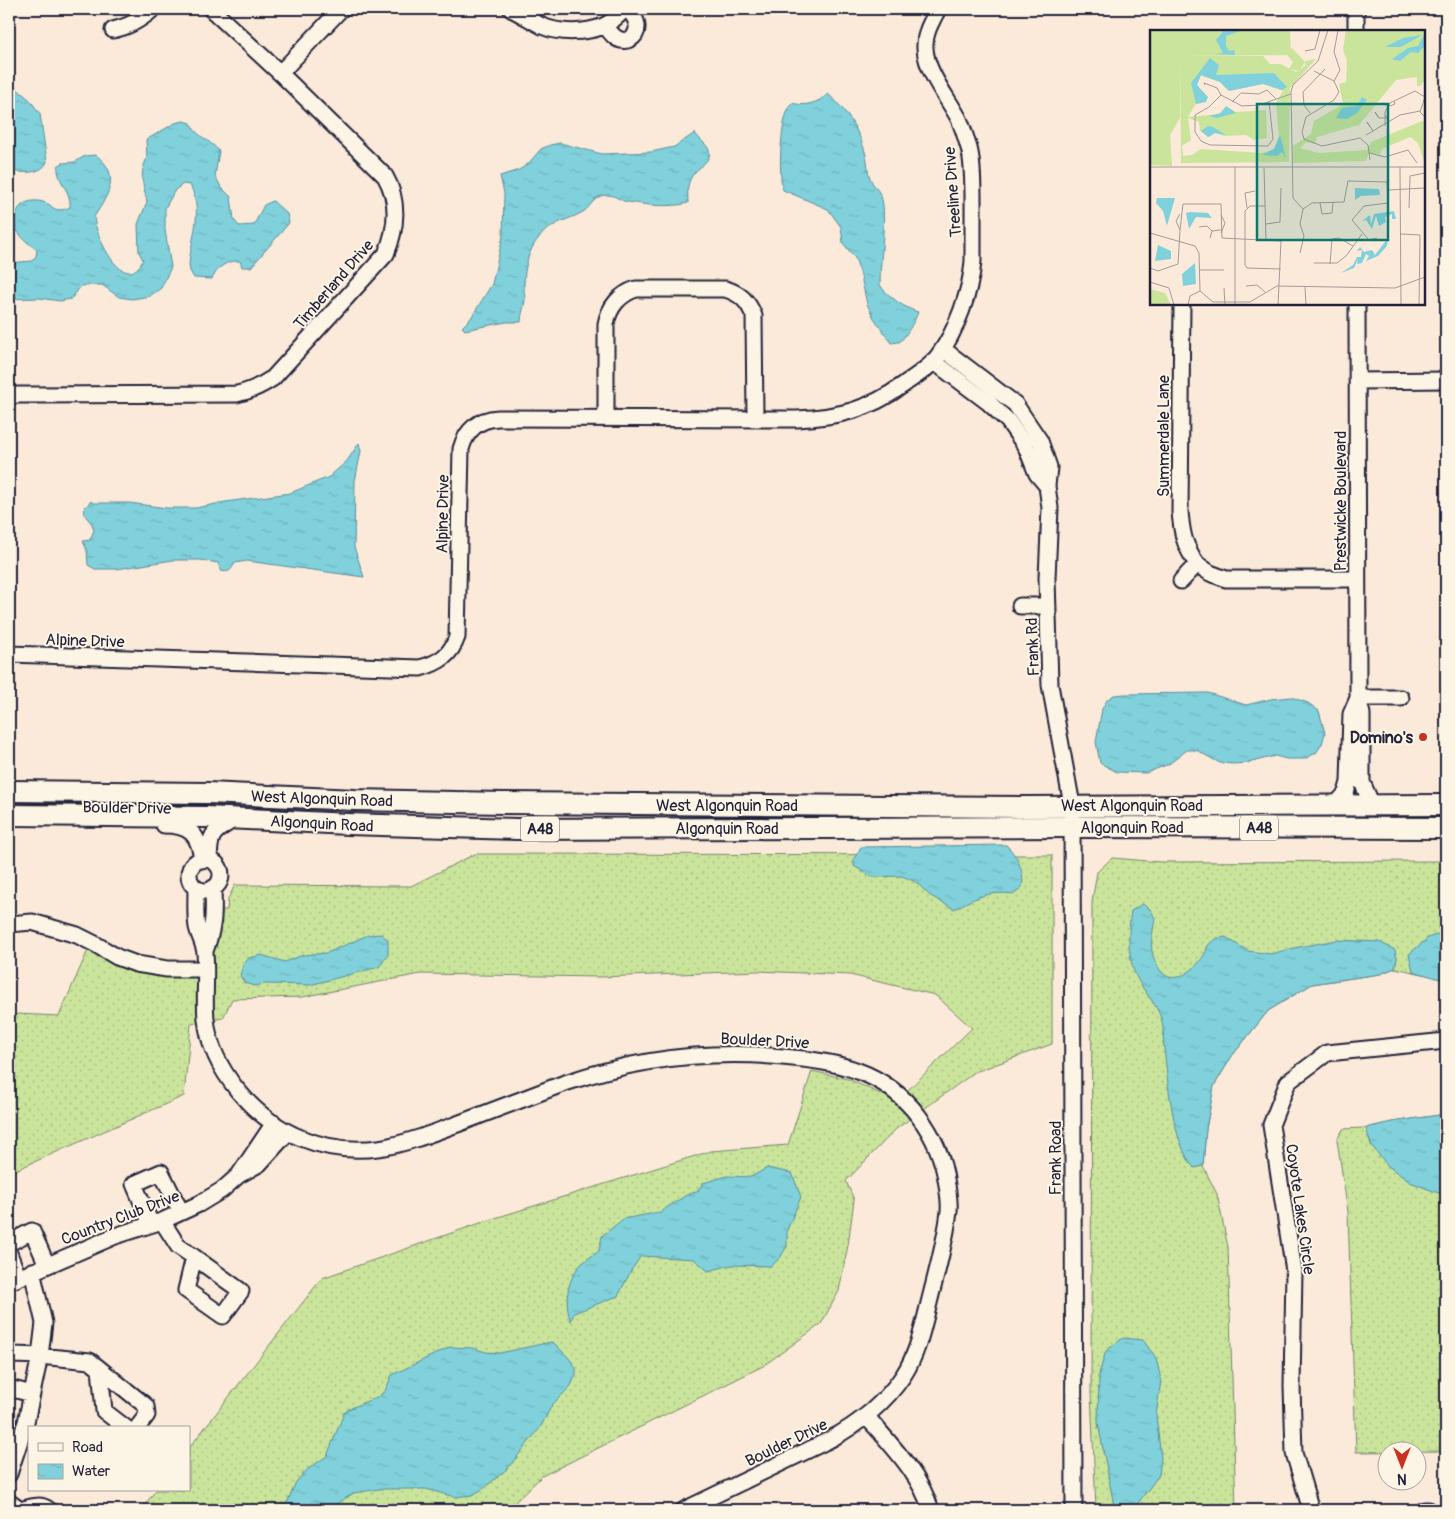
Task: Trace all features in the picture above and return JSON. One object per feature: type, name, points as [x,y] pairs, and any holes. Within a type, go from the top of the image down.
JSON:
[{"type":"main road","name":"West Algonquin Road","points":[[9,791],[208,793],[355,800],[494,803],[1025,807],[1072,805],[1446,805]]},
{"type":"main road","name":"Algonquin Road","points":[[9,815],[236,819],[516,830],[1072,827],[1446,828]]},
{"type":"street","points":[[113,30],[138,21],[153,9]]},
{"type":"street","name":"Timberland Drive","points":[[9,397],[23,395],[237,394],[250,391],[262,386],[272,378],[386,254],[391,242],[395,221],[394,199],[391,186],[376,167],[280,73],[210,9]]},
{"type":"street","points":[[280,73],[341,9]]},
{"type":"street","points":[[512,9],[543,26],[558,31],[582,31],[605,25],[627,9],[638,25],[637,32],[633,38],[626,41],[614,37],[605,25]]},
{"type":"street","name":"Treeline Drive","points":[[938,9],[927,29],[924,48],[931,69],[959,120],[970,150],[973,207],[973,262],[969,285],[960,314],[943,349]]},
{"type":"street","points":[[1356,9],[1356,30]]},
{"type":"street","points":[[606,418],[606,324],[609,311],[613,305],[630,291],[636,289],[725,289],[743,298],[754,316],[755,419]]},
{"type":"street","name":"Summerdale Lane","points":[[1182,305],[1180,512],[1182,535],[1189,553],[1197,564]]},
{"type":"street","name":"Prestwicke Boulevard","points":[[1357,305],[1358,698],[1362,714],[1362,782],[1372,805]]},
{"type":"street","name":"Alpine Drive","points":[[9,654],[420,668],[434,664],[446,656],[454,646],[457,637],[460,456],[463,441],[475,425],[492,418],[820,418],[849,412],[887,396],[919,375],[943,349]]},
{"type":"street","name":"Frank Rd","points":[[943,349],[1006,396],[1019,410],[1040,441],[1046,455],[1050,508],[1048,606],[1050,685],[1072,805]]},
{"type":"street","name":"Frank Rd","points":[[933,362],[989,403],[1008,421],[1026,447],[1037,474],[1047,486]]},
{"type":"street","points":[[1358,381],[1446,380]]},
{"type":"street","points":[[1181,581],[1197,564],[1210,573],[1226,579],[1357,579]]},
{"type":"street","points":[[1020,606],[1048,606]]},
{"type":"street","points":[[1358,698],[1401,698]]},
{"type":"street","name":"Prestwicke Boulevard","points":[[1328,805],[1338,802],[1346,793],[1349,782],[1351,714],[1358,698]]},
{"type":"street","name":"Frank Road","points":[[1072,805],[1074,1510]]},
{"type":"street","name":"Boulder Drive","points":[[31,815],[65,823],[174,825],[183,827],[190,830],[197,840],[205,860]]},
{"type":"street","name":"Boulder Drive","points":[[205,860],[212,836],[216,830],[236,819]]},
{"type":"street","name":"Boulder Drive","points":[[205,951],[214,921],[213,888],[219,882],[221,872],[217,864],[205,860],[197,862],[191,870],[190,880],[196,888],[196,925],[205,951],[206,1020],[218,1059],[246,1100],[274,1123],[310,1142],[341,1148],[374,1149],[394,1146],[586,1077],[639,1063],[692,1056],[744,1054],[802,1058],[837,1064],[871,1076],[888,1086],[901,1097],[925,1123],[939,1150],[945,1169],[950,1208],[940,1260],[918,1346],[904,1374],[885,1399],[867,1417],[852,1428],[710,1504],[684,1510]]},
{"type":"street","points":[[196,888],[206,890],[213,888]]},
{"type":"street","points":[[9,924],[32,922],[77,935],[116,957],[136,964],[161,969],[205,969]]},
{"type":"street","name":"Coyote Lakes Circle","points":[[1311,1510],[1294,1453],[1292,1386],[1294,1271],[1271,1125],[1288,1082],[1327,1054],[1446,1041]]},
{"type":"street","name":"Country Club Drive","points":[[239,1176],[274,1123]]},
{"type":"street","name":"Country Club Drive","points":[[19,1277],[115,1236],[156,1222],[199,1204],[259,1164],[288,1132]]},
{"type":"street","points":[[181,1212],[161,1172],[134,1184],[156,1222],[178,1246],[194,1257]]},
{"type":"street","points":[[9,1243],[32,1231],[47,1265]]},
{"type":"street","points":[[9,1254],[44,1323],[40,1356],[26,1422],[9,1474]]},
{"type":"street","points":[[9,1357],[14,1355],[90,1360],[146,1406],[147,1415],[139,1426]]},
{"type":"street","points":[[100,1369],[104,1411],[123,1426]]},
{"type":"street","points":[[9,1388],[32,1394]]},
{"type":"street","points":[[867,1417],[908,1466],[931,1510]]},
{"type":"street","points":[[9,1502],[20,1510],[36,1506],[44,1506],[49,1510]]},
{"type":"street","points":[[1424,1510],[1429,1510]]},
{"type":"green space","points":[[475,854],[1052,855],[1052,1044],[975,1072],[896,1129],[846,1181],[854,1200],[848,1245],[839,1291],[821,1324],[763,1366],[542,1476],[507,1510],[141,1510],[154,1492],[190,1492],[190,1447],[322,1278],[492,1219],[711,1151],[788,1145],[812,1071],[848,1079],[885,1096],[896,1082],[908,1090],[972,1028],[935,995],[850,975],[757,971],[601,977],[420,974],[302,997],[232,999],[223,1018],[191,1024],[184,1096],[9,1173],[9,1018],[17,1014],[59,1016],[89,948],[106,959],[134,971],[167,976],[212,976],[213,947],[218,910],[227,910],[228,899],[235,885],[411,886]]},
{"type":"green space","points":[[1112,858],[1161,862],[1446,861],[1446,979],[1395,968],[1380,974],[1312,984],[1268,1011],[1232,1056],[1214,1086],[1206,1129],[1203,1166],[1217,1194],[1228,1247],[1236,1510],[1096,1510],[1091,1393],[1092,902],[1097,872]]},
{"type":"green space","points":[[1446,1114],[1446,1451],[1428,1451],[1428,1442],[1378,1442],[1378,1452],[1356,1452],[1348,1212],[1337,1140],[1343,1129],[1366,1128]]},
{"type":"water","points":[[9,82],[30,100],[40,114],[47,162],[45,166],[34,172],[17,172],[9,166]]},
{"type":"water","points":[[828,94],[841,107],[856,130],[866,155],[870,178],[882,200],[883,225],[880,285],[897,302],[918,312],[910,328],[899,342],[891,343],[874,318],[867,304],[855,258],[843,243],[841,227],[828,209],[783,190],[781,182],[781,145],[788,110],[792,103],[802,105],[811,103],[820,100]]},
{"type":"water","points":[[184,121],[191,123],[195,131],[219,151],[215,176],[221,187],[231,197],[234,220],[239,226],[254,225],[264,205],[273,201],[287,214],[289,223],[251,267],[242,267],[240,261],[235,261],[226,263],[219,268],[212,279],[194,278],[189,265],[196,225],[196,205],[190,185],[183,184],[175,190],[165,208],[165,230],[171,267],[161,288],[150,296],[132,299],[119,297],[102,285],[89,285],[81,286],[71,299],[60,301],[39,298],[9,299],[9,263],[32,261],[36,256],[37,250],[18,231],[15,221],[18,210],[25,203],[34,201],[49,204],[57,210],[70,207],[69,196],[59,176],[58,166],[63,163],[75,162],[85,156],[96,155],[109,170],[110,185],[108,193],[94,217],[99,237],[112,260],[119,268],[127,272],[135,270],[143,260],[139,252],[138,224],[147,202],[142,179],[147,157],[146,140],[175,123]]},
{"type":"water","points":[[695,133],[710,152],[707,160],[690,179],[688,203],[674,205],[642,204],[625,201],[610,195],[599,197],[583,212],[549,228],[532,248],[524,280],[525,300],[521,322],[506,322],[465,330],[462,327],[471,318],[492,284],[503,236],[504,193],[500,176],[519,170],[528,164],[541,149],[550,145],[560,143],[602,154],[651,152],[674,147]]},
{"type":"water","points":[[359,443],[361,451],[355,481],[354,547],[364,577],[247,561],[235,563],[226,572],[221,571],[218,563],[201,560],[173,560],[117,569],[95,569],[88,565],[87,551],[83,541],[90,540],[94,530],[84,514],[85,507],[91,501],[93,503],[129,503],[167,508],[196,508],[290,493],[329,477],[347,461]]},
{"type":"water","points":[[1208,693],[1246,705],[1271,699],[1291,697],[1308,703],[1319,711],[1325,733],[1322,744],[1316,753],[1304,759],[1287,759],[1275,756],[1248,763],[1233,764],[1220,763],[1196,750],[1187,750],[1169,764],[1146,773],[1117,772],[1100,763],[1096,742],[1102,709],[1107,700],[1114,695]]},
{"type":"water","points":[[1006,845],[1014,854],[1019,864],[1023,881],[1022,887],[1014,894],[989,894],[954,909],[929,895],[916,882],[902,876],[872,877],[854,866],[854,859],[861,847]]},
{"type":"water","points":[[1142,904],[1150,909],[1155,918],[1152,939],[1153,957],[1160,970],[1165,975],[1172,977],[1178,977],[1191,970],[1202,959],[1211,942],[1225,937],[1248,951],[1271,954],[1337,940],[1379,942],[1395,950],[1397,959],[1395,968],[1380,974],[1312,984],[1268,1011],[1232,1056],[1214,1086],[1206,1129],[1203,1166],[1194,1168],[1181,1143],[1172,1111],[1161,1018],[1137,978],[1131,962],[1129,937],[1131,911]]},
{"type":"water","points":[[1446,931],[1446,979],[1443,980],[1413,971],[1409,954],[1428,938]]},
{"type":"water","points":[[381,934],[388,940],[388,955],[379,967],[310,985],[265,984],[254,986],[245,983],[240,976],[243,965],[249,958],[261,955],[285,962],[303,955],[327,953],[368,935]]},
{"type":"water","points":[[1446,1114],[1446,1196],[1410,1182],[1388,1166],[1371,1145],[1366,1128]]},
{"type":"water","points":[[767,1168],[792,1173],[801,1197],[787,1230],[787,1246],[780,1258],[771,1266],[732,1265],[708,1271],[694,1259],[641,1256],[618,1296],[574,1313],[571,1321],[567,1301],[569,1287],[577,1269],[599,1251],[602,1236],[623,1219],[660,1212],[688,1194],[697,1192],[703,1183],[727,1176],[751,1177]]},
{"type":"water","points":[[1123,1338],[1143,1340],[1156,1358],[1161,1380],[1156,1415],[1161,1458],[1159,1475],[1133,1510],[1116,1510],[1114,1506],[1098,1423],[1099,1374],[1106,1351]]},
{"type":"water","points":[[551,1342],[569,1358],[576,1368],[576,1375],[570,1387],[552,1405],[540,1428],[508,1468],[483,1489],[472,1495],[455,1497],[426,1489],[379,1489],[354,1493],[326,1510],[278,1510],[288,1501],[296,1482],[308,1469],[327,1456],[344,1413],[379,1396],[385,1391],[392,1375],[450,1347],[472,1348],[500,1353]]},
{"type":"place","name":"Domino's","points":[[1423,737]]}]
